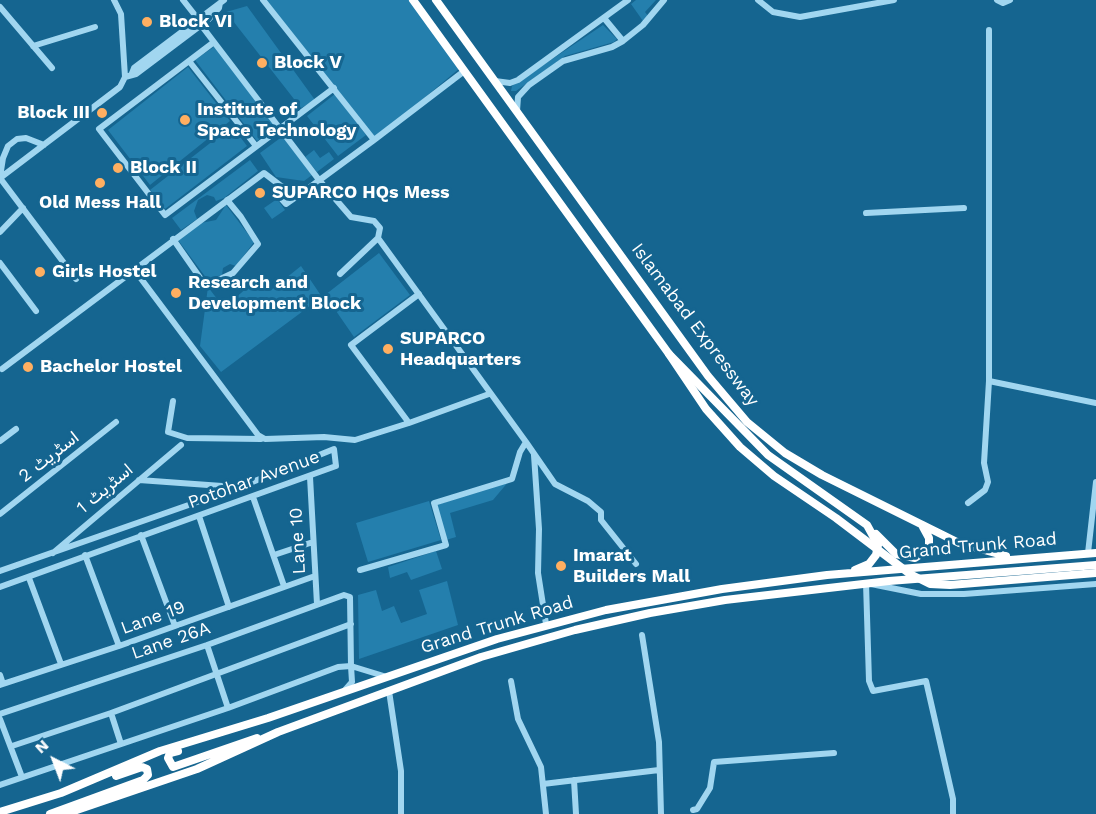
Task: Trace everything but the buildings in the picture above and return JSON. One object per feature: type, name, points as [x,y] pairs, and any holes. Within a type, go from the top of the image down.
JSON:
[{"type":"highway","name":"Islamabad Expressway","points":[[413,0],[669,354]]},
{"type":"highway","name":"Islamabad Expressway","points":[[436,0],[730,405],[785,453],[822,475],[921,524],[987,552],[1019,558]]},
{"type":"highway","points":[[669,354],[768,455],[867,525],[896,554],[907,559],[915,558],[927,550],[929,538],[921,524]]},
{"type":"highway","points":[[669,354],[706,410],[740,447],[774,476],[836,518],[910,574],[930,584],[950,585],[1096,573]]},
{"type":"highway","points":[[843,574],[869,564],[876,555],[878,545],[867,525]]},
{"type":"highway","name":"Grand Trunk Road","points":[[0,812],[61,793],[159,752],[268,718],[546,624],[647,601],[843,574],[1092,553]]},
{"type":"highway","name":"Grand Trunk Road","points":[[65,814],[196,770],[278,732],[389,691],[526,643],[612,621],[725,600],[866,583],[1096,565]]},
{"type":"highway","points":[[268,718],[241,730],[170,753],[168,763],[173,767],[181,765],[278,732]]},
{"type":"highway","points":[[50,814],[143,780],[148,775],[147,769],[133,769],[86,788],[61,793]]},
{"type":"street","points":[[0,178],[120,87],[129,75],[122,14],[114,0]]},
{"type":"street","points":[[183,0],[319,180],[351,217],[374,221],[380,228],[378,238],[340,273]]},
{"type":"street","points":[[262,0],[374,140]]},
{"type":"street","points":[[495,81],[510,83],[518,80],[628,0]]},
{"type":"street","points":[[517,111],[518,97],[523,91],[557,64],[623,41],[643,25],[664,0]]},
{"type":"street","points":[[758,0],[773,12],[800,17],[894,0]]},
{"type":"street","points":[[997,0],[1003,3],[1010,0]]},
{"type":"street","points":[[129,75],[136,74],[222,1]]},
{"type":"street","points":[[0,7],[52,68]]},
{"type":"street","points":[[604,18],[623,41]]},
{"type":"street","points":[[33,46],[95,27]]},
{"type":"street","points":[[968,502],[987,487],[984,464],[989,381],[989,30]]},
{"type":"street","points":[[214,42],[99,129],[165,215],[334,88]]},
{"type":"street","points":[[189,60],[256,146]]},
{"type":"street","points":[[281,186],[277,194],[286,204],[463,72]]},
{"type":"street","points":[[44,145],[26,138],[17,139],[8,146],[3,158],[0,178],[76,279]]},
{"type":"street","points":[[2,369],[133,268],[264,173],[281,186],[306,190]]},
{"type":"street","points":[[173,239],[203,282],[214,282],[233,273],[258,244],[227,200]]},
{"type":"street","points":[[0,232],[23,208]]},
{"type":"street","points":[[866,213],[964,208]]},
{"type":"street","points":[[378,238],[555,484],[588,501],[601,512],[601,520],[636,564]]},
{"type":"street","points":[[0,262],[36,311]]},
{"type":"street","points":[[133,268],[258,435],[265,439]]},
{"type":"street","points":[[409,423],[351,345],[419,294]]},
{"type":"street","points":[[989,381],[1096,403]]},
{"type":"street","points":[[173,401],[168,432],[187,438],[324,437],[355,440],[489,394]]},
{"type":"street","name":"اسٹریٹ 2","points":[[0,514],[116,422]]},
{"type":"street","points":[[0,441],[16,429]]},
{"type":"street","points":[[360,570],[446,545],[434,503],[512,479],[525,442]]},
{"type":"street","name":"اسٹریٹ 1","points":[[49,555],[181,445]]},
{"type":"street","name":"Potohar Avenue","points":[[0,570],[49,555],[240,487],[334,449],[336,466],[310,477],[141,535],[0,587]]},
{"type":"street","points":[[534,455],[539,529],[538,573],[546,624]]},
{"type":"street","name":"Lane 10","points":[[310,477],[317,604]]},
{"type":"street","points":[[138,480],[240,487]]},
{"type":"street","points":[[1092,553],[1096,482]]},
{"type":"street","points":[[253,497],[284,586]]},
{"type":"street","points":[[199,516],[229,607]]},
{"type":"street","points":[[141,535],[175,626]]},
{"type":"street","points":[[274,555],[313,542]]},
{"type":"street","points":[[85,555],[119,646]]},
{"type":"street","name":"Lane 19","points":[[2,684],[119,646],[315,576]]},
{"type":"street","points":[[29,578],[61,664]]},
{"type":"street","points":[[953,814],[952,799],[927,681],[873,691],[869,681],[866,583],[921,594],[964,594],[1096,584]]},
{"type":"street","name":"Lane 26A","points":[[0,714],[207,645],[344,595],[350,597],[351,624]]},
{"type":"street","points":[[12,746],[111,713],[351,624],[352,682],[343,693]]},
{"type":"street","points":[[642,635],[659,742],[661,814]]},
{"type":"street","points":[[207,645],[228,708]]},
{"type":"street","points":[[0,785],[228,708],[338,667],[351,666],[388,677]]},
{"type":"street","points":[[0,675],[2,684]]},
{"type":"street","points":[[512,681],[518,719],[541,767],[546,814]]},
{"type":"street","points":[[389,691],[401,771],[401,814]]},
{"type":"street","points":[[111,713],[121,744]]},
{"type":"street","points":[[0,719],[22,777]]},
{"type":"street","points":[[693,810],[697,809],[710,788],[714,762],[834,753]]},
{"type":"street","points":[[543,784],[659,770]]},
{"type":"street","points":[[574,780],[576,814]]},
{"type":"shaded area","points":[[264,0],[410,0],[460,68],[374,140]]},
{"type":"shaded area","points":[[636,0],[656,0],[645,12],[648,16],[643,21],[631,4]]},
{"type":"shaded area","points":[[247,6],[315,100],[301,108],[226,12]]},
{"type":"shaded area","points":[[603,25],[617,39],[614,42],[565,56],[516,91],[511,91],[512,86]]},
{"type":"shaded area","points":[[215,46],[276,127],[257,141],[195,60]]},
{"type":"shaded area","points":[[188,67],[230,121],[150,185],[108,130]]},
{"type":"shaded area","points":[[335,94],[366,135],[338,156],[307,116]]},
{"type":"shaded area","points":[[232,126],[247,146],[165,209],[150,190]]},
{"type":"shaded area","points":[[283,136],[312,175],[304,181],[276,177],[260,153]]},
{"type":"shaded area","points":[[314,150],[320,158],[329,152],[334,159],[317,172],[305,157]]},
{"type":"shaded area","points":[[250,160],[258,171],[224,198],[216,201],[214,197],[207,195],[198,200],[194,211],[197,219],[181,230],[172,218]]},
{"type":"shaded area","points":[[277,199],[285,210],[272,219],[264,208]]},
{"type":"shaded area","points":[[226,205],[254,242],[236,266],[230,264],[223,268],[222,275],[207,279],[178,240],[201,223],[216,220]]},
{"type":"shaded area","points":[[379,253],[410,295],[354,337],[325,295]]},
{"type":"shaded area","points":[[301,266],[322,297],[221,372],[200,346],[208,287],[224,308],[258,278],[271,290]]},
{"type":"shaded area","points":[[509,481],[493,500],[450,513],[456,537],[446,540],[436,505]]},
{"type":"shaded area","points":[[429,501],[441,540],[368,562],[356,523]]},
{"type":"shaded area","points":[[436,551],[442,569],[411,580],[407,572],[390,578],[388,567]]},
{"type":"shaded area","points":[[447,581],[458,625],[359,659],[358,595],[376,590],[382,611],[394,606],[401,623],[427,614],[419,590]]},
{"type":"place","name":"Block VI","points":[[147,22]]},
{"type":"place","name":"Block V","points":[[262,63]]},
{"type":"place","name":"Block III","points":[[102,113]]},
{"type":"place","name":"Institute of Space Technology","points":[[185,120]]},
{"type":"place","name":"Block II","points":[[118,168]]},
{"type":"place","name":"Old Mess Hall","points":[[100,183]]},
{"type":"place","name":"SUPARCO HQs Mess","points":[[260,193]]},
{"type":"place","name":"Girls Hostel","points":[[40,272]]},
{"type":"place","name":"Research and Development Block","points":[[176,293]]},
{"type":"place","name":"SUPARCO Headquarters","points":[[388,349]]},
{"type":"place","name":"Bachelor Hostel","points":[[28,367]]},
{"type":"place","name":"Imarat Builders Mall","points":[[561,566]]}]
